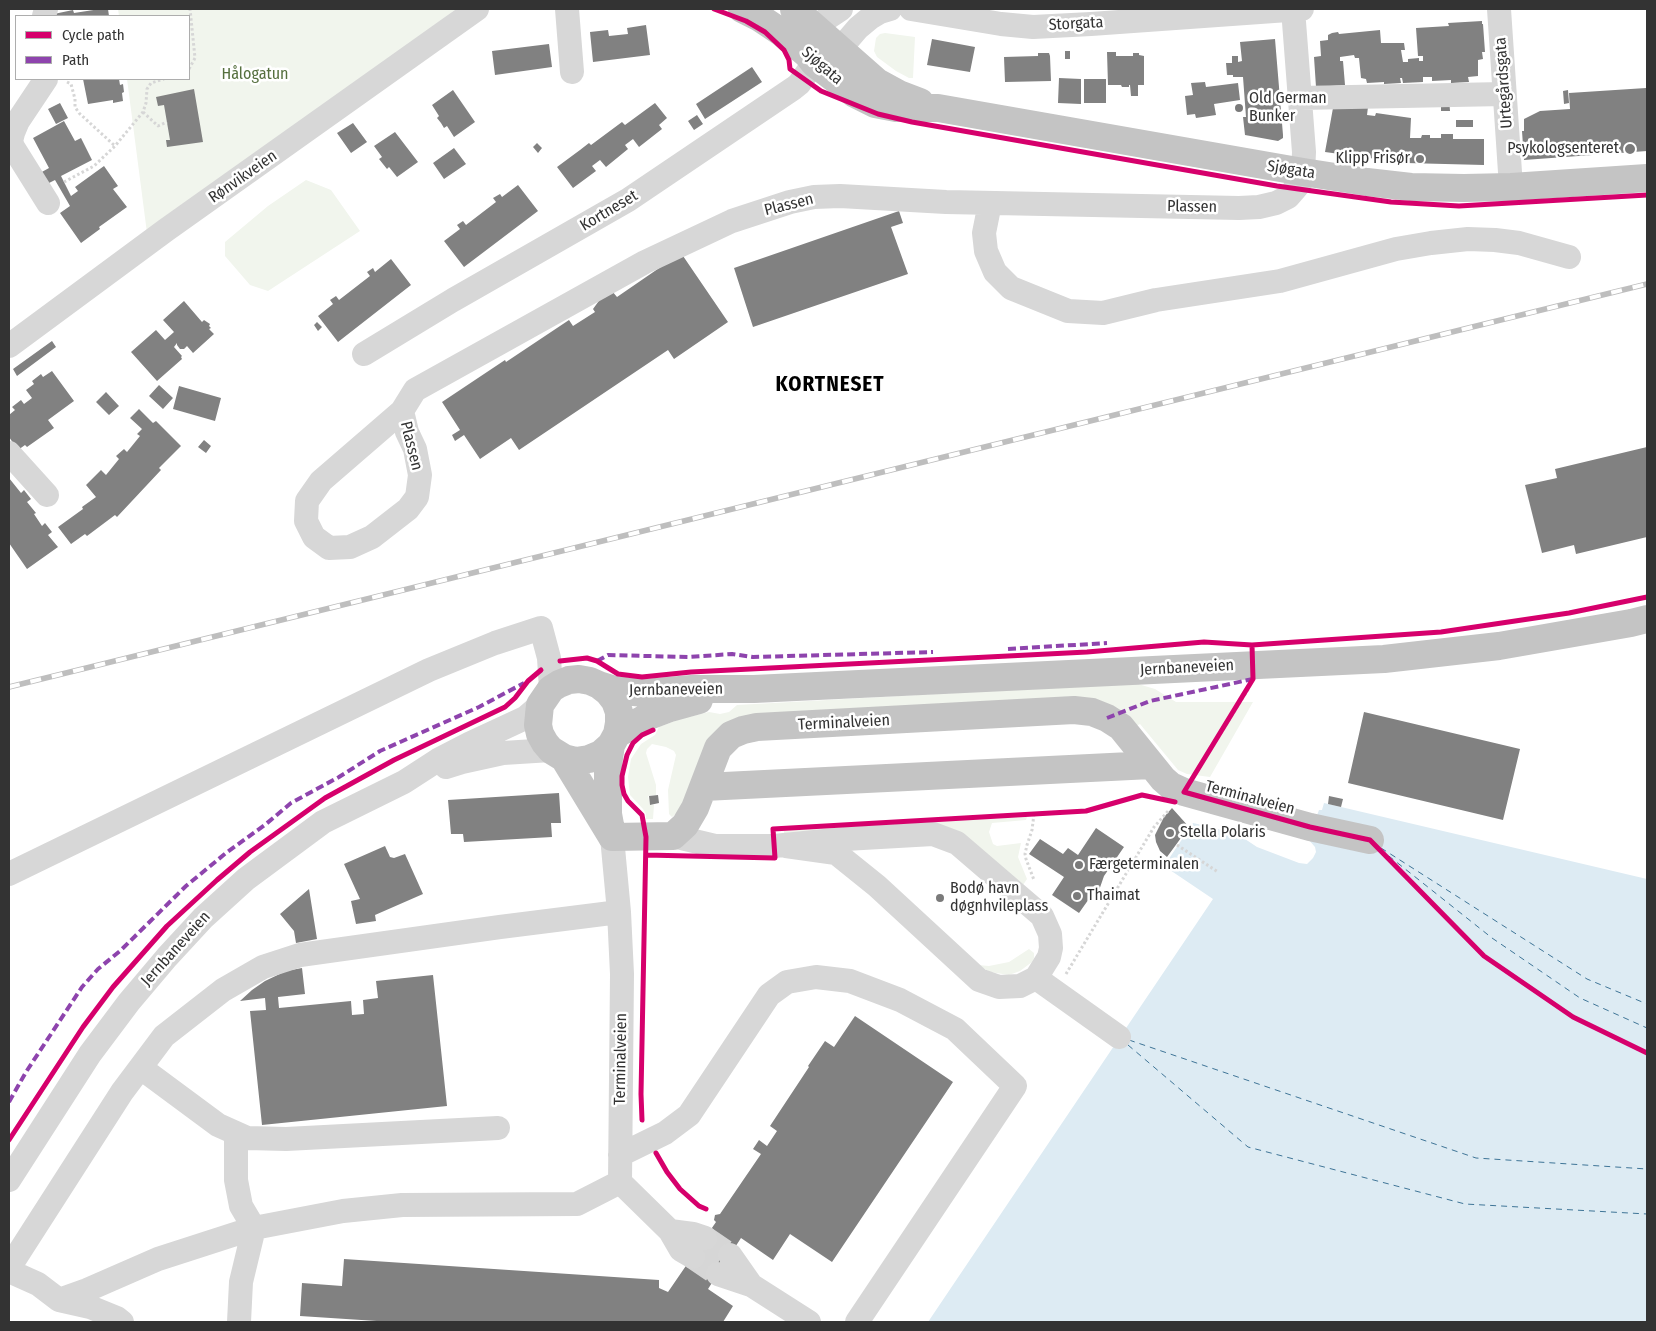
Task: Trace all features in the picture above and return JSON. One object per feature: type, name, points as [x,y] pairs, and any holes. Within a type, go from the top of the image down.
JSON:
[{"type":"highway","name":"Sjøgata","points":[[742,9],[781,32],[801,48],[814,63],[855,94],[875,104],[896,108],[938,108]]},
{"type":"highway","name":"Sjøgata","points":[[794,9],[877,82],[899,94],[938,108],[1303,172],[1411,187],[1511,187],[1647,178]]},
{"type":"highway","name":"Jernbaneveien","points":[[546,697],[559,684],[569,680],[585,680],[615,690],[644,693],[692,689],[754,689],[1384,659],[1498,646],[1612,627],[1647,619]]},
{"type":"highway","name":"Jernbaneveien","points":[[599,685],[615,701],[619,712],[619,723],[614,740]]},
{"type":"highway","name":"Jernbaneveien","points":[[557,754],[576,761],[589,759],[601,754],[614,740],[649,716],[670,708],[754,689]]},
{"type":"highway","points":[[546,697],[538,725],[540,734],[557,754]]},
{"type":"highway","name":"Terminalveien","points":[[673,836],[685,825],[690,817],[704,787],[718,748],[731,735],[743,730],[757,727],[1074,710],[1092,712],[1108,718],[1121,727],[1151,765],[1171,786],[1184,792],[1310,827],[1370,840]]},
{"type":"highway","name":"Terminalveien","points":[[612,837],[608,814],[608,765],[614,740]]},
{"type":"highway","name":"Terminalveien","points":[[557,754],[612,837]]},
{"type":"highway","points":[[704,787],[1151,765]]},
{"type":"highway","points":[[612,837],[673,836]]},
{"type":"street","name":"Rønvikveien","points":[[9,346],[166,230],[478,9]]},
{"type":"street","points":[[567,9],[572,72]]},
{"type":"street","points":[[814,63],[817,28],[841,9]]},
{"type":"street","points":[[840,49],[858,28],[870,18],[890,9]]},
{"type":"street","name":"Storgata","points":[[912,9],[1001,24],[1033,26],[1296,9]]},
{"type":"street","points":[[1296,9],[1304,152],[1303,172]]},
{"type":"street","name":"Urtegårdsgata","points":[[1499,9],[1511,187]]},
{"type":"street","name":"Kortneset","points":[[364,354],[453,300],[628,200],[794,88],[814,63],[840,49]]},
{"type":"street","points":[[45,80],[18,121],[11,141],[48,203]]},
{"type":"street","points":[[1300,98],[1504,94]]},
{"type":"street","name":"Plassen","points":[[402,411],[407,432],[415,450],[420,475],[417,497],[408,509],[372,537],[350,548],[329,548],[314,537],[306,520],[307,501],[322,482],[402,411],[414,390],[645,262],[732,221],[790,202],[814,197],[840,196],[946,202],[1259,207],[1276,203],[1288,197],[1300,182],[1303,172]]},
{"type":"street","points":[[990,203],[984,233],[986,252],[995,272],[1011,288],[1068,311],[1102,313],[1156,300],[1280,281],[1396,249],[1468,239],[1518,243],[1570,257]]},
{"type":"street","points":[[9,453],[47,495]]},
{"type":"street","points":[[9,874],[429,670],[541,628],[549,658],[546,697]]},
{"type":"street","name":"Jernbaneveien","points":[[9,1180],[90,1054],[128,1002],[203,918],[246,879],[323,822],[404,782],[446,756],[525,718],[546,697]]},
{"type":"street","name":"Jernbaneveien","points":[[404,782],[462,762],[503,753],[557,754]]},
{"type":"street","points":[[673,836],[715,846],[786,846],[845,839],[933,834],[957,843],[1042,916],[1050,934],[1051,948],[1049,957],[1036,978],[1020,986],[999,987],[979,980],[877,886],[836,853],[786,846]]},
{"type":"street","name":"Terminalveien","points":[[612,837],[619,912],[622,974],[620,1182]]},
{"type":"street","points":[[122,1322],[90,1307],[59,1300],[38,1284],[9,1270],[122,1092],[164,1036],[223,990],[263,966],[300,955],[619,912]]},
{"type":"street","points":[[620,1156],[665,1134],[689,1115],[769,995],[787,982],[816,977],[850,981],[900,1000],[955,1029],[1015,1086],[857,1322]]},
{"type":"street","points":[[1036,978],[1119,1037]]},
{"type":"street","points":[[141,1068],[218,1125],[246,1138],[286,1139],[498,1128]]},
{"type":"street","points":[[236,1133],[236,1180],[242,1206],[254,1228],[241,1282],[239,1322]]},
{"type":"street","points":[[59,1300],[87,1290],[158,1258],[254,1228],[343,1211],[402,1205],[577,1204],[620,1182],[670,1231],[681,1250],[699,1248]]},
{"type":"street","points":[[724,1265],[750,1286],[809,1322]]},
{"type":"path","points":[[190,9],[195,58],[190,67]]},
{"type":"path","points":[[63,80],[71,84],[79,113],[115,146]]},
{"type":"path","points":[[64,182],[94,166],[115,146],[143,112],[146,104],[147,89],[151,83],[161,80]]},
{"type":"path","points":[[143,112],[158,126],[167,122]]},
{"type":"path","points":[[1194,776],[1249,687]]},
{"type":"path","points":[[1055,992],[1154,827],[1171,807]]},
{"type":"path","points":[[1024,815],[1043,814]]},
{"type":"path","points":[[1177,845],[1218,872]]},
{"type":"green space","name":"Hålogatun","points":[[118,9],[456,9],[147,233],[127,80],[190,80],[190,15],[119,15]]},
{"type":"green space","points":[[880,34],[915,37],[913,78],[909,78],[896,71],[877,57],[874,51],[876,38]]},
{"type":"green space","points":[[306,180],[331,190],[360,231],[268,291],[250,285],[225,256],[225,242],[268,206]]},
{"type":"green space","points":[[1138,684],[1155,689],[1176,702],[1253,702],[1210,777],[1187,774],[1178,770],[1140,724],[1136,726],[1126,717],[741,718],[678,812],[672,817],[669,814],[668,790],[676,755],[674,751],[652,744],[647,749],[646,753],[656,785],[656,795],[648,796],[650,805],[654,805],[653,819],[646,819],[643,809],[630,795],[628,777],[631,759],[641,744],[655,735],[659,727],[680,719],[709,712],[720,714],[729,712],[737,705]]},
{"type":"green space","points":[[1027,817],[1026,820],[992,823],[989,832],[993,844],[997,846],[1021,843],[1018,857],[1027,879],[1021,888],[969,842],[784,836],[784,829]]},
{"type":"green space","points":[[1029,949],[1034,953],[1032,962],[1020,971],[1009,975],[990,972],[978,965],[989,966],[1009,962]]},
{"type":"shaded area","points":[[1324,803],[1647,879],[1647,1322],[928,1322],[1213,899],[1164,866],[1193,823],[1242,837],[1257,847],[1299,863],[1307,864],[1316,852],[1315,847],[1308,839],[1319,810],[1322,810]]},
{"type":"building","points":[[108,9],[109,15],[49,15],[73,10],[74,13]]},
{"type":"building","points":[[1482,21],[1485,52],[1482,52],[1483,59],[1478,60],[1478,76],[1468,77],[1469,82],[1451,83],[1451,80],[1432,81],[1432,77],[1423,77],[1423,82],[1403,83],[1402,78],[1400,78],[1401,83],[1367,83],[1366,79],[1361,78],[1359,58],[1355,58],[1354,55],[1340,57],[1340,61],[1343,61],[1345,85],[1316,87],[1314,57],[1321,56],[1320,41],[1328,40],[1328,35],[1332,33],[1380,30],[1381,43],[1404,43],[1405,50],[1401,50],[1403,62],[1408,62],[1408,59],[1419,58],[1419,61],[1423,61],[1423,56],[1418,56],[1416,28],[1449,26],[1448,23]]},
{"type":"building","points":[[646,25],[650,55],[593,62],[590,32],[608,30],[609,36],[628,34],[627,28]]},
{"type":"building","points":[[932,39],[975,47],[970,72],[927,65]]},
{"type":"building","points":[[1275,39],[1283,135],[1283,138],[1278,141],[1245,135],[1243,117],[1246,117],[1243,77],[1227,75],[1226,63],[1232,63],[1232,56],[1238,56],[1238,62],[1242,61],[1240,42]]},
{"type":"building","points":[[549,44],[552,67],[495,75],[492,51]]},
{"type":"building","points":[[1065,51],[1070,51],[1070,59],[1065,59]]},
{"type":"building","points":[[1107,52],[1116,52],[1116,56],[1133,56],[1133,53],[1139,53],[1139,55],[1144,56],[1144,85],[1138,85],[1138,96],[1131,96],[1130,85],[1129,87],[1122,87],[1121,85],[1108,85]]},
{"type":"building","points":[[1038,53],[1049,53],[1051,81],[1005,82],[1004,57],[1038,56]]},
{"type":"building","points":[[752,67],[762,82],[705,119],[696,104]]},
{"type":"building","points":[[1059,78],[1081,79],[1081,104],[1058,103]]},
{"type":"building","points":[[1084,79],[1106,79],[1106,103],[1084,103]]},
{"type":"building","points":[[83,80],[119,80],[120,85],[123,84],[123,101],[113,103],[113,100],[88,104]]},
{"type":"building","points":[[1205,82],[1206,87],[1238,83],[1240,100],[1214,104],[1216,115],[1196,118],[1195,114],[1187,115],[1185,96],[1193,95],[1191,83]]},
{"type":"building","points":[[1646,88],[1647,151],[1524,160],[1522,131],[1524,131],[1524,119],[1540,111],[1570,109],[1569,93]]},
{"type":"building","name":"Hålogatun","points":[[194,89],[203,142],[167,147],[166,140],[170,140],[164,105],[158,106],[156,97]]},
{"type":"building","points":[[453,90],[475,122],[454,137],[447,126],[444,128],[437,118],[439,116],[432,105]]},
{"type":"building","points":[[1568,90],[1569,103],[1564,104],[1563,91]]},
{"type":"building","points":[[1449,99],[1450,111],[1441,111],[1437,100]]},
{"type":"building","points":[[60,103],[68,118],[56,124],[48,109]]},
{"type":"building","points":[[655,103],[667,118],[659,125],[662,129],[639,147],[633,139],[625,145],[628,149],[606,167],[600,160],[592,166],[596,171],[573,188],[557,167],[589,143],[591,145],[622,122],[625,125]]},
{"type":"building","points":[[1368,107],[1367,115],[1375,116],[1376,113],[1411,118],[1410,138],[1421,138],[1422,135],[1430,135],[1430,138],[1441,138],[1441,134],[1453,134],[1453,139],[1484,139],[1484,165],[1406,163],[1325,152],[1333,108]]},
{"type":"building","points":[[697,115],[703,124],[694,130],[688,121]]},
{"type":"building","points":[[1456,120],[1473,120],[1473,127],[1456,127]]},
{"type":"building","points":[[64,121],[75,141],[81,138],[92,160],[61,176],[71,196],[78,191],[75,187],[104,166],[118,186],[113,189],[127,207],[99,227],[100,229],[81,243],[60,213],[70,206],[55,180],[47,184],[40,173],[49,168],[33,138]]},
{"type":"building","points":[[353,123],[367,142],[351,153],[337,133]]},
{"type":"building","points":[[395,132],[418,162],[397,177],[379,159],[382,157],[374,146]]},
{"type":"building","points":[[537,143],[542,148],[538,153],[533,147]]},
{"type":"building","points":[[454,148],[466,164],[444,179],[433,163]]},
{"type":"building","points":[[518,185],[538,211],[464,267],[444,241],[460,229],[457,225],[463,221],[466,225],[496,202],[493,198],[500,194],[502,197]]},
{"type":"building","points":[[899,211],[903,223],[891,227],[908,274],[753,327],[734,268]]},
{"type":"building","points":[[681,253],[728,322],[674,359],[668,350],[519,450],[511,438],[480,459],[464,435],[455,441],[452,435],[460,430],[442,402],[569,320],[573,326],[595,312],[593,309],[601,298],[612,291],[617,297]]},
{"type":"building","points":[[391,259],[411,285],[338,342],[318,316],[333,304],[330,300],[336,296],[339,300],[370,276],[367,272],[373,268],[375,272]]},
{"type":"building","points":[[184,301],[202,322],[204,320],[210,324],[211,328],[209,329],[214,334],[193,353],[187,346],[184,349],[180,349],[177,343],[174,347],[182,356],[182,359],[157,381],[131,352],[156,330],[165,340],[174,332],[163,320]]},
{"type":"building","points":[[317,322],[322,327],[318,331],[314,325]]},
{"type":"building","points":[[52,341],[56,347],[17,376],[13,369]]},
{"type":"building","points":[[52,371],[74,401],[48,420],[54,428],[27,447],[25,445],[18,450],[9,437],[9,415],[15,410],[12,407],[21,400],[24,404],[32,398],[26,390],[34,384],[32,381],[41,374],[43,377]]},
{"type":"building","points":[[159,385],[173,398],[163,409],[149,396]]},
{"type":"building","points":[[179,386],[221,398],[215,421],[173,409]]},
{"type":"building","points":[[106,392],[119,406],[109,415],[96,402]]},
{"type":"building","points":[[139,409],[153,423],[156,421],[181,446],[159,468],[161,470],[117,517],[115,515],[87,536],[85,534],[71,544],[58,527],[96,497],[86,485],[101,470],[106,475],[119,459],[116,456],[124,449],[127,452],[140,436],[137,434],[142,429],[130,418]]},
{"type":"building","points":[[204,440],[211,446],[206,453],[198,447]]},
{"type":"building","points":[[1647,447],[1647,537],[1576,554],[1574,545],[1542,553],[1525,485],[1557,478],[1555,469]]},
{"type":"building","points":[[9,478],[21,493],[24,490],[31,499],[27,502],[36,513],[34,514],[42,526],[45,523],[52,532],[48,535],[58,547],[27,569],[9,543]]},
{"type":"building","points":[[1364,712],[1520,749],[1503,820],[1348,783]]},
{"type":"building","points":[[559,793],[561,823],[551,823],[552,837],[464,842],[463,834],[451,834],[448,800]]},
{"type":"building","points":[[658,795],[659,803],[650,805],[649,796]]},
{"type":"building","points":[[1329,796],[1343,799],[1341,807],[1328,804]]},
{"type":"building","name":"Stella Polaris","points":[[1172,808],[1189,827],[1167,857],[1160,851],[1155,835],[1164,817]]},
{"type":"building","name":"Færgeterminalen","points":[[1096,828],[1124,847],[1104,876],[1096,899],[1091,896],[1079,913],[1052,895],[1064,877],[1029,854],[1040,839],[1063,854],[1068,848],[1078,855]]},
{"type":"building","points":[[385,846],[390,857],[394,858],[405,854],[423,894],[375,915],[376,921],[356,924],[351,901],[360,899],[344,864]]},
{"type":"building","points":[[309,889],[317,939],[296,943],[294,931],[280,914]]},
{"type":"building","points":[[302,968],[305,994],[278,997],[279,1008],[351,1001],[352,1015],[364,1014],[363,1000],[378,998],[376,981],[433,975],[447,1106],[262,1125],[250,1011],[266,1010],[265,998],[240,1001],[265,981],[286,971]]},
{"type":"building","points":[[855,1016],[953,1082],[832,1262],[790,1234],[773,1260],[741,1238],[708,1289],[733,1306],[723,1322],[392,1322],[300,1316],[302,1283],[342,1286],[344,1259],[659,1280],[659,1288],[668,1292],[716,1222],[714,1220],[715,1215],[720,1214],[761,1154],[753,1149],[759,1140],[767,1146],[777,1131],[770,1126],[808,1066],[825,1041],[834,1047]]},
{"type":"ferry route","points":[[1381,848],[1587,979],[1647,1004]]},
{"type":"ferry route","points":[[1380,849],[1492,938],[1580,998],[1647,1028]]},
{"type":"ferry route","points":[[1379,850],[1484,956],[1573,1017],[1647,1053]]},
{"type":"ferry route","points":[[1129,1040],[1476,1158],[1647,1169]]},
{"type":"ferry route","points":[[1128,1045],[1248,1147],[1465,1204],[1647,1214]]},
{"type":"tunnel","points":[[705,1238],[730,1255]]},
{"type":"tunnel","points":[[693,1257],[718,1274]]},
{"type":"railway","points":[[9,687],[1647,284]]},
{"type":"marked path","points":[[1008,649],[1107,643]]},
{"type":"marked path","points":[[597,661],[608,655],[688,657],[732,654],[753,657],[933,652]]},
{"type":"marked path","points":[[1107,718],[1150,701],[1253,679]]},
{"type":"marked path","points":[[9,1102],[26,1072],[82,987],[98,969],[120,951],[186,886],[226,853],[291,803],[339,777],[380,751],[479,707],[524,683]]},
{"type":"cycle path","points":[[714,9],[746,21],[765,32],[784,50],[789,60],[790,69],[821,91],[878,114],[912,122],[1277,186],[1391,202],[1459,206],[1647,195]]},
{"type":"cycle path","points":[[560,661],[587,658],[597,661],[618,674],[642,677],[691,672],[1087,652],[1204,642],[1252,645],[1441,632],[1569,613],[1647,597]]},
{"type":"cycle path","points":[[1252,645],[1253,679],[1184,792],[1310,827],[1370,840],[1484,956],[1573,1017],[1647,1053]]},
{"type":"cycle path","points":[[9,1140],[83,1027],[113,987],[167,926],[217,880],[250,852],[325,798],[394,760],[505,707],[515,698],[528,681],[541,670]]},
{"type":"cycle path","points":[[642,1120],[646,837],[642,815],[628,801],[624,794],[622,776],[627,755],[633,743],[642,735],[653,730]]},
{"type":"cycle path","points":[[646,855],[775,858],[773,829],[1086,811],[1142,795],[1175,802]]},
{"type":"cycle path","points":[[656,1153],[680,1189],[699,1206],[706,1209]]},
{"type":"place","name":"Old German Bunker","points":[[1239,108]]},
{"type":"place","name":"Psykologsenteret","points":[[1630,149]]},
{"type":"place","name":"Klipp Frisør","points":[[1420,159]]},
{"type":"place","name":"Stella Polaris","points":[[1170,833]]},
{"type":"place","name":"Færgeterminalen","points":[[1079,865]]},
{"type":"place","name":"Thaimat","points":[[1077,896]]},
{"type":"place","name":"Bodø havn døgnhvileplass","points":[[940,898]]},
{"type":"district","name":"KORTNESET","points":[[830,385]]}]
